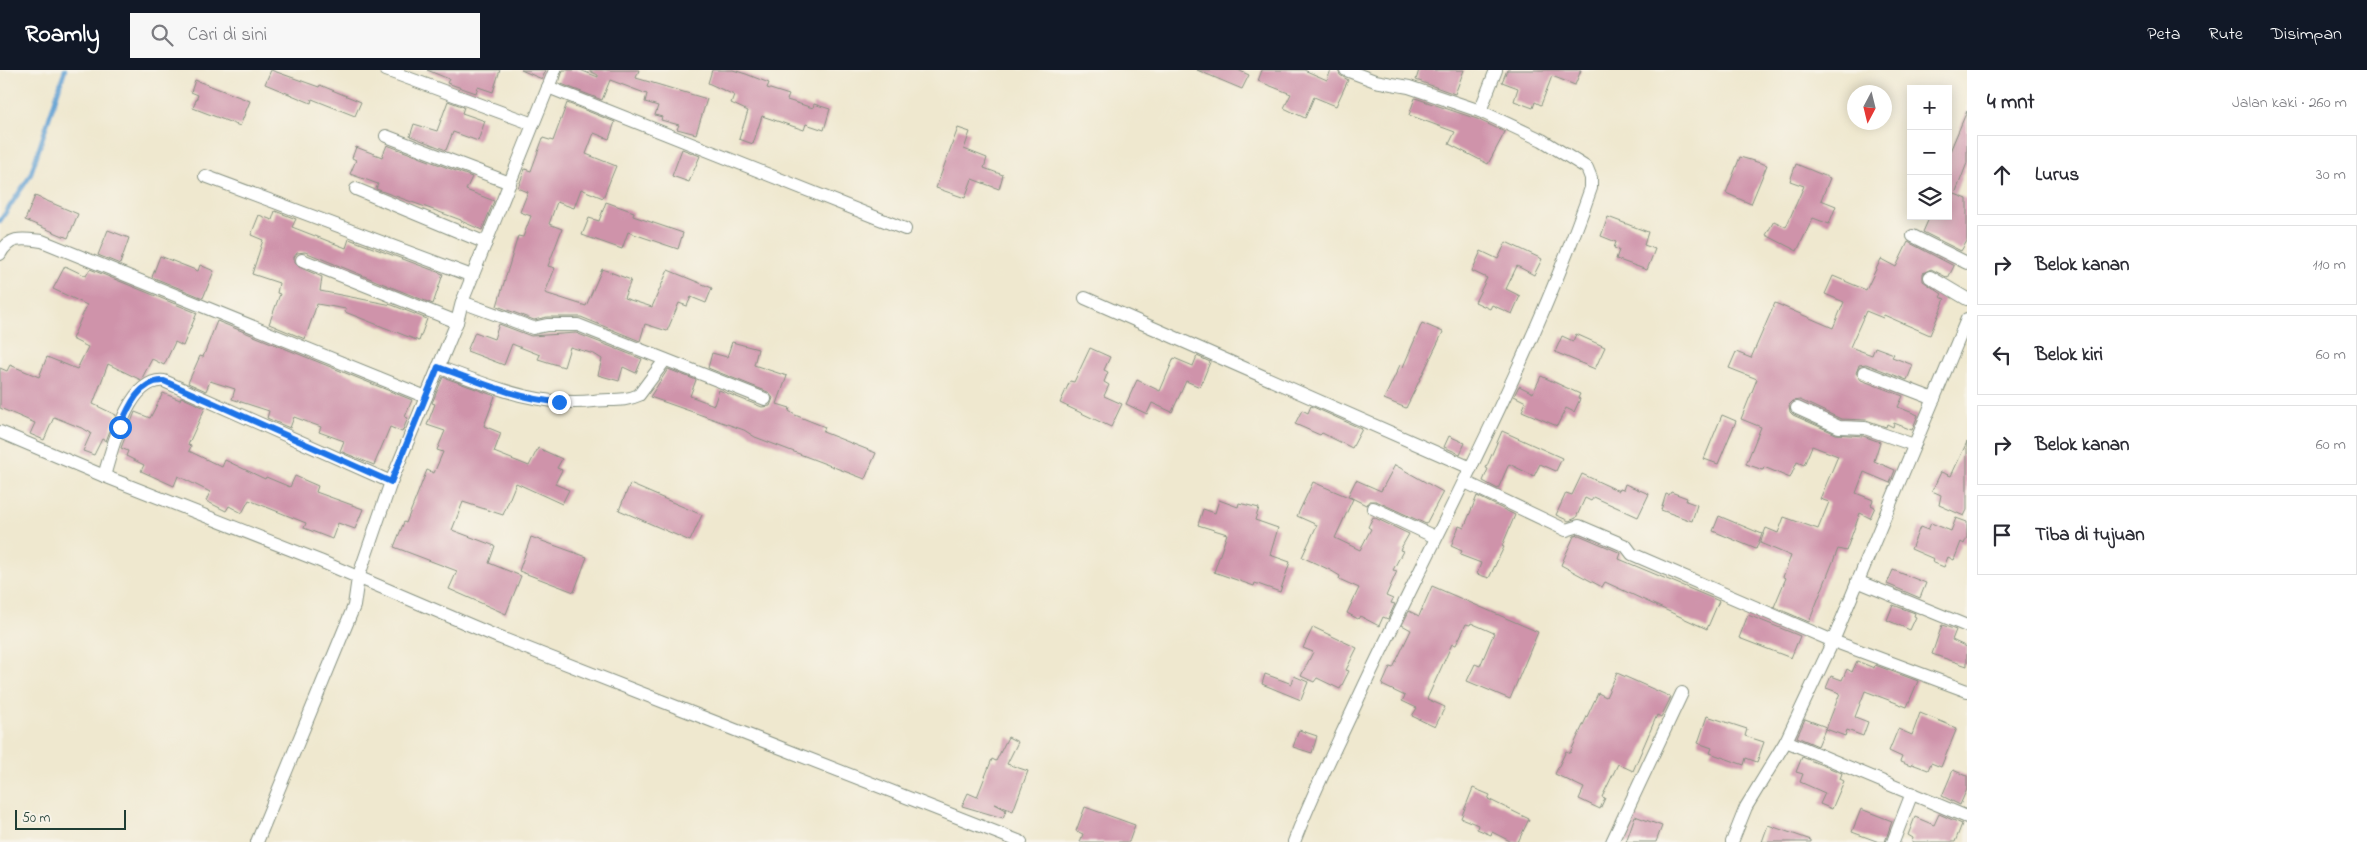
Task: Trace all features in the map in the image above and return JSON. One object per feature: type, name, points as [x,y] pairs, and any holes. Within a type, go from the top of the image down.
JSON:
[{"type":"street","points":[[386,70],[533,124]]},
{"type":"street","points":[[257,842],[354,606],[358,578],[391,482],[457,322],[472,276],[555,70]]},
{"type":"street","points":[[1294,842],[1308,808],[1435,537],[1471,468],[1568,252],[1590,188],[1591,178],[1587,168],[1542,140],[1480,111],[1409,87],[1375,81],[1346,70]]},
{"type":"street","points":[[1480,111],[1496,70]]},
{"type":"street","points":[[548,87],[905,229]]},
{"type":"street","points":[[386,136],[510,183]]},
{"type":"street","points":[[205,176],[472,276]]},
{"type":"street","points":[[356,189],[486,242]]},
{"type":"street","points":[[1912,236],[1967,263]]},
{"type":"street","points":[[0,254],[8,243],[15,239],[42,241],[426,397]]},
{"type":"street","points":[[302,260],[457,322]]},
{"type":"street","points":[[1930,278],[1967,300]]},
{"type":"street","points":[[1085,298],[1471,468]]},
{"type":"street","points":[[462,302],[533,328],[547,325],[578,325],[765,399]]},
{"type":"street","points":[[1732,842],[1746,807],[1786,741],[1833,641],[1967,320]]},
{"type":"street","points":[[438,367],[543,401],[574,403],[611,401],[639,395],[665,360]]},
{"type":"street","points":[[1864,372],[1934,399]]},
{"type":"street","points":[[104,476],[129,406],[146,385],[156,380],[164,381],[391,482]]},
{"type":"street","points":[[1797,408],[1839,427],[1865,428],[1914,445]]},
{"type":"street","points":[[0,432],[498,637],[1021,842]]},
{"type":"street","points":[[1464,482],[1566,530],[1580,526],[1626,546],[1632,554],[1833,641],[1967,691]]},
{"type":"street","points":[[1373,508],[1435,537]]},
{"type":"street","points":[[1857,581],[1967,626]]},
{"type":"street","points":[[1612,842],[1682,693]]},
{"type":"street","points":[[1786,741],[1967,818]]},
{"type":"street","points":[[1892,842],[1912,793]]},
{"type":"building","points":[[271,70],[319,87],[320,85],[361,102],[355,116],[312,99],[311,103],[265,84]]},
{"type":"building","points":[[427,70],[500,70],[493,92],[478,87],[476,93],[447,83],[449,79]]},
{"type":"building","points":[[521,70],[546,70],[542,79]]},
{"type":"building","points":[[563,70],[580,70],[598,77],[598,75],[588,70],[639,70],[636,78],[707,99],[696,134],[677,129],[679,125],[661,120],[662,117],[655,115],[658,106],[645,102],[647,94],[610,80],[602,100],[559,83]]},
{"type":"building","points":[[712,70],[733,70],[746,74],[769,83],[767,88],[789,95],[787,100],[813,108],[814,104],[830,109],[824,130],[806,124],[804,130],[762,116],[753,144],[739,139],[748,111],[731,103],[734,95],[708,83]]},
{"type":"building","points":[[1197,70],[1238,70],[1249,75],[1242,89]]},
{"type":"building","points":[[1262,70],[1304,70],[1327,80],[1331,70],[1338,70],[1340,75],[1348,80],[1336,106],[1314,97],[1305,118],[1284,108],[1291,94],[1258,81]]},
{"type":"building","points":[[1419,70],[1464,70],[1455,94],[1416,80]]},
{"type":"building","points":[[1507,70],[1581,70],[1575,85],[1552,76],[1541,105],[1535,102],[1533,108],[1514,101],[1518,88],[1502,82]]},
{"type":"building","points":[[195,80],[250,101],[240,126],[193,108],[198,95],[191,92]]},
{"type":"building","points":[[1415,98],[1477,119],[1505,132],[1488,164],[1449,144],[1455,132],[1409,115]]},
{"type":"building","points":[[448,101],[464,107],[462,113],[485,121],[478,141],[453,132],[446,150],[410,136],[414,124],[437,131]]},
{"type":"building","points":[[567,103],[615,122],[609,139],[594,133],[586,154],[616,166],[603,198],[581,189],[574,208],[557,202],[549,224],[562,229],[548,266],[555,268],[545,293],[586,306],[602,269],[631,280],[624,298],[652,307],[668,270],[712,288],[706,303],[691,297],[687,306],[679,303],[667,331],[645,324],[640,341],[581,317],[547,317],[534,320],[497,306],[518,236],[523,237],[531,216],[520,212],[528,192],[518,188],[525,169],[531,171],[543,138],[553,141]]},
{"type":"building","points":[[1967,111],[1967,163],[1955,194],[1967,199],[1967,241],[1961,251],[1923,232],[1928,220],[1952,220],[1952,147]]},
{"type":"building","points":[[958,128],[970,132],[964,149],[987,158],[984,168],[1003,175],[999,189],[972,179],[965,198],[936,188]]},
{"type":"building","points":[[387,145],[472,177],[466,190],[494,201],[482,230],[461,220],[376,189],[378,184],[350,174],[356,160],[352,158],[356,147],[382,157]]},
{"type":"building","points":[[682,149],[700,156],[689,182],[672,176]]},
{"type":"building","points":[[1740,157],[1767,165],[1751,204],[1726,193]]},
{"type":"building","points":[[1796,164],[1830,178],[1821,200],[1836,206],[1829,224],[1813,218],[1797,251],[1766,235],[1774,221],[1786,227],[1804,186],[1790,181]]},
{"type":"building","points":[[35,196],[78,214],[68,238],[25,220]]},
{"type":"building","points":[[606,202],[634,212],[633,216],[683,233],[678,249],[628,232],[622,249],[582,235],[589,218],[599,221]]},
{"type":"building","points":[[275,211],[296,219],[292,227],[346,248],[349,239],[443,274],[433,304],[305,252],[297,253],[294,257],[294,262],[299,267],[322,277],[320,291],[392,305],[427,319],[419,341],[345,312],[346,309],[317,304],[305,339],[269,324],[280,294],[277,293],[279,283],[252,274],[263,240],[251,235],[259,215],[272,220]]},
{"type":"building","points":[[1608,217],[1648,232],[1644,245],[1655,249],[1647,270],[1616,259],[1619,250],[1614,248],[1616,242],[1601,236]]},
{"type":"building","points":[[108,230],[129,238],[120,264],[98,255]]},
{"type":"building","points":[[1506,242],[1542,259],[1534,275],[1517,266],[1506,289],[1520,296],[1512,314],[1492,305],[1490,309],[1475,302],[1487,278],[1472,271],[1481,251],[1498,259]]},
{"type":"building","points":[[1908,242],[1954,266],[1948,278],[1931,269],[1923,273],[1923,281],[1942,294],[1940,297],[1945,299],[1930,335],[1884,315],[1883,318],[1866,311],[1850,347],[1872,355],[1875,347],[1894,354],[1892,357],[1913,365],[1907,380],[1866,364],[1859,365],[1856,373],[1861,380],[1903,396],[1898,407],[1918,415],[1912,430],[1894,423],[1893,427],[1887,424],[1886,427],[1866,420],[1841,419],[1800,400],[1793,401],[1789,405],[1790,412],[1793,415],[1836,434],[1863,436],[1880,442],[1874,461],[1895,470],[1890,483],[1864,472],[1856,493],[1873,500],[1871,505],[1875,507],[1870,518],[1860,513],[1846,551],[1838,549],[1809,622],[1774,607],[1786,578],[1783,577],[1791,556],[1760,543],[1766,528],[1778,533],[1784,517],[1818,529],[1829,502],[1820,499],[1838,456],[1812,446],[1804,465],[1797,462],[1790,478],[1764,467],[1763,470],[1746,464],[1761,427],[1741,419],[1757,379],[1729,368],[1736,352],[1751,358],[1775,303],[1833,328],[1844,302],[1825,294],[1833,276],[1866,290],[1881,259],[1896,267]]},
{"type":"building","points":[[160,256],[198,271],[200,265],[214,271],[203,298],[152,277]]},
{"type":"building","points":[[65,266],[86,276],[90,269],[197,313],[183,346],[175,342],[164,365],[152,359],[141,380],[108,364],[93,404],[116,415],[106,441],[102,439],[94,455],[83,451],[91,433],[84,429],[54,417],[44,440],[30,434],[35,423],[0,408],[0,368],[7,371],[10,365],[39,377],[47,357],[77,369],[88,347],[72,339],[87,305],[53,289]]},
{"type":"building","points":[[217,321],[412,400],[405,417],[408,418],[402,432],[390,427],[374,465],[340,451],[344,441],[319,432],[321,427],[294,417],[290,428],[267,418],[269,411],[232,399],[235,389],[210,381],[206,391],[188,383],[200,356],[203,357]]},
{"type":"building","points":[[1422,323],[1443,332],[1406,408],[1384,399],[1400,365],[1403,367]]},
{"type":"building","points":[[499,324],[531,336],[576,333],[642,359],[636,373],[623,367],[619,381],[598,375],[602,359],[594,354],[570,347],[564,367],[538,359],[540,355],[512,344],[504,365],[467,351],[475,332],[494,339]]},
{"type":"building","points":[[1576,334],[1605,347],[1595,369],[1555,352],[1562,336],[1573,341]]},
{"type":"building","points":[[732,342],[758,349],[754,365],[787,376],[777,404],[790,408],[789,411],[795,415],[825,427],[823,432],[876,453],[865,479],[755,437],[744,430],[650,397],[668,369],[696,380],[690,396],[714,405],[719,390],[762,407],[770,406],[773,398],[768,392],[708,368],[712,353],[727,357]]},
{"type":"building","points":[[1090,348],[1110,357],[1104,370],[1108,372],[1104,382],[1109,385],[1104,396],[1122,404],[1111,427],[1060,403],[1070,381],[1074,382]]},
{"type":"building","points":[[1197,356],[1210,362],[1200,387],[1186,381],[1172,412],[1152,403],[1147,414],[1126,404],[1137,380],[1160,391],[1174,358],[1193,366]]},
{"type":"building","points":[[1541,376],[1580,394],[1578,398],[1580,399],[1574,412],[1566,408],[1557,426],[1522,411],[1526,402],[1514,396],[1519,386],[1533,393]]},
{"type":"building","points":[[443,377],[495,396],[484,426],[501,433],[494,452],[529,466],[538,448],[562,459],[557,468],[562,470],[555,484],[569,490],[562,504],[516,483],[503,515],[463,502],[452,530],[495,546],[489,563],[521,576],[506,614],[449,589],[457,571],[394,547],[404,522],[406,523],[427,470],[434,473],[443,452],[437,450],[445,431],[427,425],[435,404],[432,403]]},
{"type":"building","points":[[163,393],[180,400],[181,397],[205,408],[188,445],[191,446],[189,451],[222,467],[225,460],[265,479],[266,477],[290,487],[295,476],[318,486],[316,492],[363,509],[355,529],[338,523],[332,539],[304,528],[306,523],[249,500],[242,513],[229,506],[226,511],[206,501],[210,492],[178,476],[174,486],[141,471],[144,465],[126,456],[128,451],[121,448],[135,412],[150,418]]},
{"type":"building","points":[[1311,406],[1362,429],[1352,448],[1322,433],[1320,435],[1295,424],[1302,410],[1308,413]]},
{"type":"building","points":[[1722,415],[1736,421],[1718,464],[1704,459]]},
{"type":"building","points":[[1502,431],[1562,458],[1556,471],[1540,464],[1534,476],[1509,464],[1498,489],[1483,481],[1488,469],[1486,468]]},
{"type":"building","points":[[1449,436],[1465,443],[1460,454],[1444,447]]},
{"type":"building","points":[[1967,442],[1967,510],[1964,516],[1939,505],[1941,495],[1932,491],[1941,472],[1951,476]]},
{"type":"building","points":[[1395,465],[1443,492],[1426,524],[1376,501],[1369,501],[1366,505],[1348,496],[1356,480],[1381,491]]},
{"type":"building","points":[[1582,474],[1619,491],[1620,489],[1623,490],[1625,484],[1649,494],[1638,517],[1594,497],[1591,501],[1585,498],[1576,518],[1569,521],[1556,515],[1566,493],[1572,495]]},
{"type":"building","points":[[1313,482],[1353,499],[1335,538],[1360,550],[1371,529],[1368,527],[1373,517],[1409,534],[1400,550],[1403,551],[1393,570],[1397,571],[1386,596],[1393,599],[1391,603],[1395,604],[1388,619],[1383,617],[1379,626],[1360,616],[1358,619],[1347,613],[1359,588],[1339,579],[1340,576],[1330,570],[1302,557],[1317,525],[1297,516]]},
{"type":"building","points":[[630,484],[702,515],[690,541],[619,510]]},
{"type":"building","points":[[1671,492],[1687,498],[1686,501],[1697,505],[1692,521],[1661,510],[1666,494],[1669,495]]},
{"type":"building","points":[[1477,496],[1515,515],[1502,546],[1504,547],[1489,578],[1477,574],[1481,563],[1460,555],[1462,551],[1451,546],[1459,526],[1464,528]]},
{"type":"building","points":[[1219,500],[1238,507],[1239,503],[1259,508],[1255,520],[1278,528],[1270,555],[1290,562],[1280,592],[1255,583],[1254,586],[1214,572],[1227,534],[1198,525],[1203,509],[1215,513]]},
{"type":"building","points":[[1719,516],[1762,534],[1756,549],[1713,531]]},
{"type":"building","points":[[1956,518],[1967,522],[1967,537],[1964,544],[1961,542],[1954,560],[1948,557],[1944,567],[1932,562],[1934,559],[1911,549],[1920,527],[1928,530],[1931,523],[1951,531]]},
{"type":"building","points":[[1579,535],[1621,553],[1619,559],[1719,601],[1707,629],[1605,582],[1602,587],[1561,565],[1574,536]]},
{"type":"building","points":[[531,537],[587,557],[574,592],[519,571]]},
{"type":"building","points":[[1893,570],[1926,583],[1920,598],[1887,584]]},
{"type":"building","points":[[1432,586],[1538,632],[1510,699],[1467,681],[1475,664],[1480,666],[1494,633],[1471,623],[1470,625],[1466,624],[1456,645],[1452,644],[1427,699],[1445,707],[1435,727],[1412,716],[1417,708],[1402,701],[1405,696],[1382,685],[1390,667],[1393,668],[1411,630],[1402,625],[1409,611],[1419,616]]},
{"type":"building","points":[[1893,605],[1915,613],[1914,616],[1916,617],[1910,630],[1887,620]]},
{"type":"building","points":[[1748,615],[1800,636],[1791,658],[1739,638]]},
{"type":"building","points":[[1942,625],[1956,630],[1952,640],[1967,647],[1967,666],[1932,654]]},
{"type":"building","points":[[1313,627],[1357,648],[1346,670],[1349,671],[1340,689],[1317,678],[1314,682],[1301,676],[1313,652],[1303,648]]},
{"type":"building","points":[[1857,661],[1874,668],[1875,665],[1918,681],[1907,707],[1865,691],[1855,717],[1868,722],[1863,736],[1847,730],[1845,736],[1826,729],[1840,693],[1826,688],[1831,676],[1842,680],[1847,669],[1852,672]]},
{"type":"building","points":[[1617,673],[1671,697],[1661,717],[1657,715],[1633,771],[1618,764],[1602,797],[1605,798],[1600,809],[1579,799],[1584,788],[1555,774],[1566,751],[1570,753],[1598,693],[1606,697]]},
{"type":"building","points":[[1265,674],[1292,684],[1294,676],[1308,682],[1301,700],[1262,684]]},
{"type":"building","points":[[1920,713],[1957,728],[1941,767],[1931,763],[1928,770],[1912,764],[1911,766],[1900,762],[1902,757],[1889,751],[1898,729],[1912,735]]},
{"type":"building","points":[[1707,716],[1747,729],[1745,736],[1764,742],[1757,762],[1746,758],[1744,765],[1710,753],[1712,748],[1698,743]]},
{"type":"building","points":[[1805,719],[1826,727],[1818,746],[1797,737]]},
{"type":"building","points":[[1299,730],[1317,736],[1312,753],[1293,747]]},
{"type":"building","points":[[1008,737],[1018,742],[1007,764],[1028,771],[1013,811],[995,804],[1006,810],[1003,818],[962,806],[968,793],[977,797],[992,759],[996,761]]},
{"type":"building","points":[[1802,757],[1842,773],[1840,779],[1844,781],[1832,809],[1820,804],[1825,793],[1800,782],[1803,774],[1796,772]]},
{"type":"building","points":[[1953,770],[1967,776],[1967,789],[1960,805],[1942,796]]},
{"type":"building","points":[[1473,788],[1490,795],[1488,799],[1529,819],[1518,842],[1512,842],[1492,832],[1491,835],[1477,829],[1478,825],[1461,818]]},
{"type":"building","points":[[1085,807],[1135,825],[1129,842],[1080,842],[1083,834],[1076,831]]},
{"type":"building","points":[[1861,809],[1892,821],[1885,842],[1879,842],[1852,832]]},
{"type":"building","points":[[1939,814],[1962,824],[1955,842],[1912,842],[1913,838],[1908,835],[1915,817],[1934,825]]},
{"type":"building","points":[[1635,816],[1662,826],[1656,842],[1626,842]]},
{"type":"building","points":[[1768,825],[1811,840],[1811,842],[1762,842]]},
{"type":"waterway","points":[[0,221],[30,176],[65,70]]},
{"type":"route","points":[[120,427],[129,406],[146,385],[156,380],[164,381],[391,482],[438,367],[514,393],[543,401],[559,402]]}]
